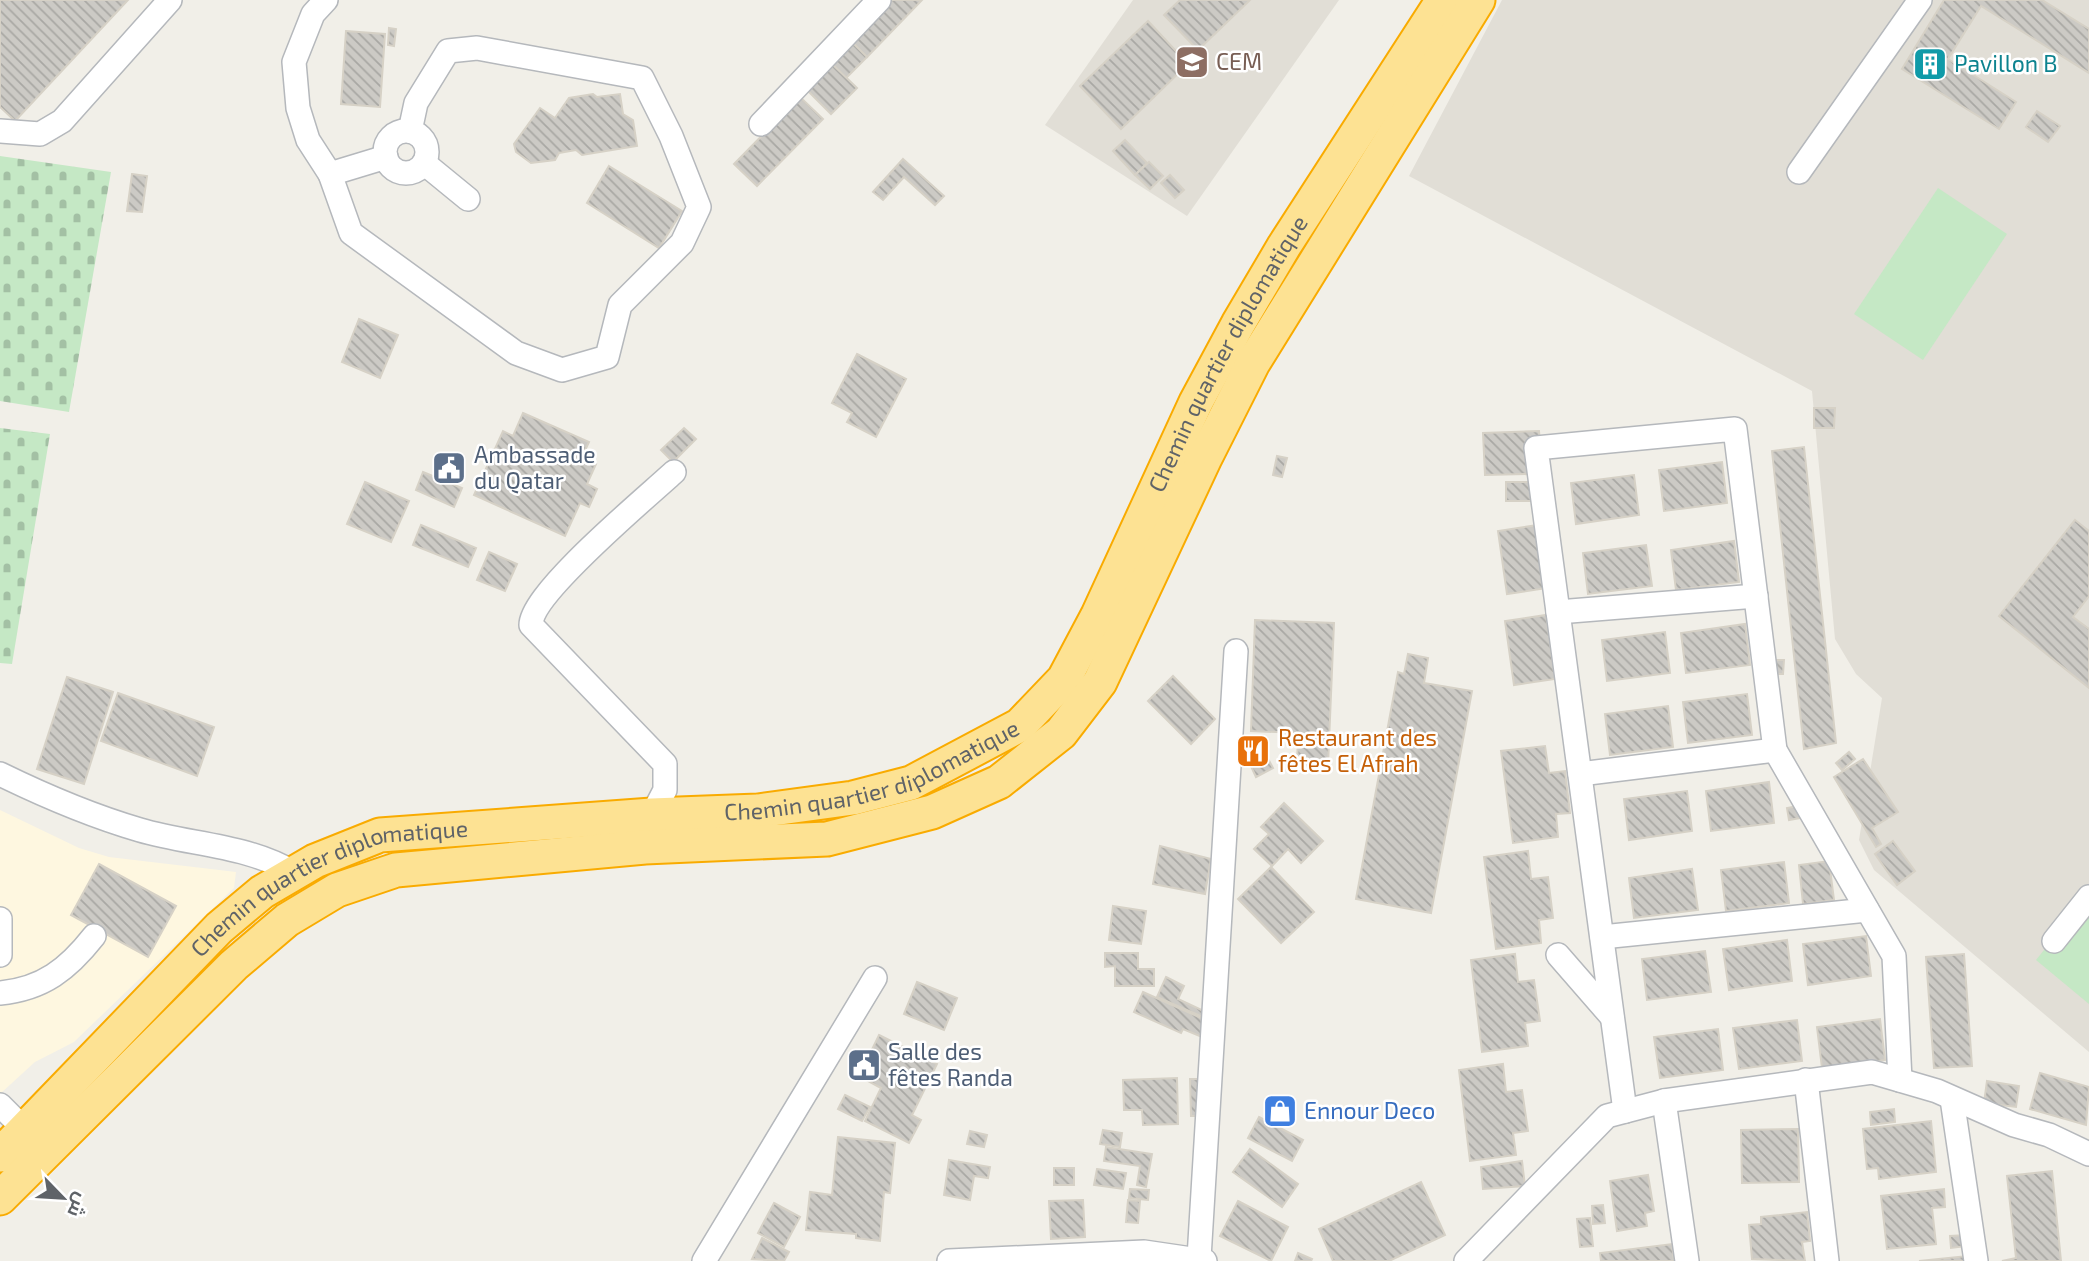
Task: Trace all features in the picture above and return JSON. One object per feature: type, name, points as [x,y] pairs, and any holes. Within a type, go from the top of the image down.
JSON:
[{"type":"highway","name":"Chemin quartier diplomatique","points":[[0,1155],[219,928],[262,892],[315,861],[380,835],[652,815],[758,811],[853,798],[911,783],[1020,726],[1064,679],[1098,615],[1196,402],[1238,324],[1284,246],[1443,0]]},
{"type":"highway","points":[[0,1198],[234,965],[286,920],[337,890],[396,870],[645,847],[827,838],[932,812],[999,782],[1061,733],[1100,682],[1205,458],[1253,363],[1478,0]]},
{"type":"street","points":[[0,131],[40,134],[62,121],[170,0]]},
{"type":"street","points":[[326,0],[313,14],[294,62],[298,108],[308,140],[331,174],[351,233],[516,353],[562,370],[607,356],[620,305],[682,243],[699,207],[671,136],[642,78],[477,48],[448,51],[416,103],[410,131]]},
{"type":"street","points":[[761,124],[880,0]]},
{"type":"street","points":[[1799,172],[1920,0]]},
{"type":"street","points":[[386,157],[391,137],[410,131]]},
{"type":"street","points":[[386,157],[400,172],[414,172],[424,163],[426,143],[410,131]]},
{"type":"street","points":[[331,174],[386,157]]},
{"type":"street","points":[[424,163],[468,199]]},
{"type":"street","points":[[1625,1111],[1536,448],[1735,429],[1775,750],[1894,956],[1900,1080]]},
{"type":"street","points":[[652,815],[665,790],[665,764],[531,625],[531,618],[548,589],[674,472]]},
{"type":"street","points":[[1558,612],[1756,596]]},
{"type":"street","points":[[949,1261],[1144,1252],[1202,1260],[1236,651]]},
{"type":"street","points":[[1580,774],[1775,750]]},
{"type":"street","points":[[0,774],[47,797],[140,830],[270,859],[293,873]]},
{"type":"street","points":[[2054,942],[2089,897]]},
{"type":"street","points":[[1602,937],[1867,910]]},
{"type":"street","points":[[0,919],[0,956]]},
{"type":"street","points":[[0,993],[30,988],[49,980],[77,958],[94,936]]},
{"type":"street","points":[[1558,955],[1612,1017]]},
{"type":"street","points":[[704,1261],[875,978]]},
{"type":"street","points":[[1466,1261],[1607,1116],[1664,1101],[1872,1072],[1952,1099],[2014,1125],[2049,1135],[2089,1154]]},
{"type":"street","points":[[1807,1080],[1827,1261]]},
{"type":"street","points":[[1952,1099],[1976,1261]]},
{"type":"street","points":[[1664,1101],[1686,1261]]},
{"type":"street","points":[[0,1105],[24,1129]]},
{"type":"shaded area","name":"CEM","points":[[1133,0],[1339,0],[1187,216],[1045,125]]},
{"type":"shaded area","points":[[1502,0],[2089,0],[2089,1052],[1874,870],[1859,840],[1882,698],[1856,674],[1835,639],[1812,391],[1409,176]]},
{"type":"shaded area","points":[[0,810],[79,848],[109,857],[236,872],[234,888],[74,1042],[35,1062],[0,1094]]},
{"type":"green space","points":[[0,156],[111,172],[69,412],[0,401]]},
{"type":"green space","points":[[1938,188],[2007,234],[1923,360],[1854,314]]},
{"type":"green space","points":[[0,428],[50,434],[12,664],[0,663]]},
{"type":"green space","points":[[2089,894],[2089,1004],[2036,960]]},
{"type":"building","points":[[0,0],[128,0],[15,121],[0,107]]},
{"type":"building","points":[[886,0],[922,0],[867,57],[848,38]]},
{"type":"building","points":[[1180,0],[1250,0],[1198,50],[1164,15]]},
{"type":"building","name":"Pavillon B","points":[[1944,0],[2042,0],[2089,29],[2089,73],[1981,6],[1948,59],[2016,102],[1999,129],[1902,69]]},
{"type":"building","points":[[1148,21],[1188,64],[1121,129],[1080,86]]},
{"type":"building","points":[[389,28],[396,29],[394,46],[388,45]]},
{"type":"building","points":[[346,31],[385,34],[380,107],[341,104]]},
{"type":"building","points":[[850,40],[867,57],[846,78],[829,61]]},
{"type":"building","points":[[829,61],[857,88],[831,114],[804,87]]},
{"type":"building","points":[[593,94],[597,97],[620,94],[623,114],[633,120],[637,146],[582,155],[576,150],[559,153],[555,160],[531,163],[516,152],[514,144],[540,108],[555,118],[569,98]]},
{"type":"building","points":[[800,97],[823,119],[757,186],[734,164]]},
{"type":"building","points":[[2037,111],[2060,126],[2048,142],[2026,127]]},
{"type":"building","points":[[1125,140],[1147,163],[1135,175],[1113,151]]},
{"type":"building","points":[[903,159],[944,196],[935,205],[904,177],[883,200],[873,192]]},
{"type":"building","points":[[1149,162],[1163,176],[1150,189],[1135,175]]},
{"type":"building","points":[[609,166],[682,211],[659,248],[587,203]]},
{"type":"building","points":[[132,174],[147,176],[142,212],[127,211]]},
{"type":"building","points":[[1170,175],[1184,190],[1175,198],[1161,183]]},
{"type":"building","points":[[359,319],[398,335],[380,378],[342,362]]},
{"type":"building","points":[[857,354],[906,379],[876,437],[847,422],[852,413],[832,403]]},
{"type":"building","points":[[1814,408],[1835,408],[1834,428],[1814,428]]},
{"type":"building","points":[[523,413],[589,442],[582,457],[596,464],[587,484],[597,489],[589,507],[580,503],[565,536],[474,495],[503,431],[513,436]]},
{"type":"building","points":[[684,428],[696,439],[673,462],[661,450]]},
{"type":"building","points":[[1539,431],[1540,443],[1531,474],[1485,475],[1483,433]]},
{"type":"building","points":[[1804,447],[1836,743],[1804,749],[1772,451]]},
{"type":"building","points":[[1277,456],[1287,458],[1282,477],[1273,475]]},
{"type":"building","points":[[1722,462],[1727,503],[1664,511],[1659,470]]},
{"type":"building","points":[[423,472],[462,488],[454,507],[416,490]]},
{"type":"building","points":[[1634,475],[1639,515],[1576,524],[1571,483]]},
{"type":"building","points":[[365,482],[409,501],[391,542],[347,524]]},
{"type":"building","points":[[1506,482],[1537,482],[1537,501],[1506,501]]},
{"type":"building","points":[[2075,520],[2089,531],[2089,596],[2073,617],[2089,629],[2089,688],[1999,616]]},
{"type":"building","points":[[421,525],[476,548],[468,567],[413,545]]},
{"type":"building","points":[[1538,525],[1547,588],[1507,594],[1498,531]]},
{"type":"building","points":[[1734,541],[1739,582],[1676,590],[1671,550]]},
{"type":"building","points":[[1646,545],[1652,586],[1588,594],[1583,553]]},
{"type":"building","points":[[489,552],[517,564],[505,591],[477,580]]},
{"type":"building","points":[[1546,615],[1555,679],[1514,685],[1505,621]]},
{"type":"building","points":[[1255,620],[1334,623],[1328,766],[1297,765],[1298,733],[1251,731]]},
{"type":"building","points":[[1745,624],[1750,665],[1686,673],[1681,633]]},
{"type":"building","points":[[1665,632],[1670,673],[1607,681],[1602,640]]},
{"type":"building","points":[[1408,654],[1428,658],[1424,683],[1472,691],[1431,913],[1356,899],[1398,672],[1404,674]]},
{"type":"building","points":[[1770,660],[1784,660],[1783,674],[1770,674]]},
{"type":"building","points":[[1173,676],[1215,719],[1191,744],[1148,701]]},
{"type":"building","points":[[67,677],[113,692],[84,784],[37,769]]},
{"type":"building","points":[[118,693],[214,727],[197,776],[101,741]]},
{"type":"building","points":[[1747,694],[1752,735],[1688,743],[1683,702]]},
{"type":"building","points":[[1668,706],[1673,747],[1610,755],[1605,714]]},
{"type":"building","points":[[1545,746],[1549,773],[1565,771],[1570,813],[1556,814],[1558,837],[1513,843],[1501,751]]},
{"type":"building","points":[[1849,752],[1855,759],[1842,770],[1836,763]]},
{"type":"building","points":[[1265,753],[1273,768],[1256,777],[1249,762]]},
{"type":"building","points":[[1863,759],[1898,812],[1872,828],[1881,844],[1876,847],[1834,777]]},
{"type":"building","points":[[1769,782],[1774,823],[1711,831],[1706,791]]},
{"type":"building","points":[[1687,791],[1692,831],[1629,840],[1624,799]]},
{"type":"building","points":[[1284,803],[1323,841],[1301,863],[1288,849],[1272,866],[1254,849],[1269,834],[1261,827]]},
{"type":"building","points":[[1804,805],[1806,817],[1789,820],[1787,808]]},
{"type":"building","points":[[1893,841],[1915,871],[1897,885],[1875,854]]},
{"type":"building","points":[[1160,846],[1211,859],[1205,894],[1153,884]]},
{"type":"building","points":[[1528,851],[1531,879],[1548,877],[1553,918],[1539,920],[1541,943],[1496,949],[1484,857]]},
{"type":"building","points":[[1829,861],[1834,900],[1803,904],[1799,865]]},
{"type":"building","points":[[1784,862],[1789,903],[1726,911],[1721,870]]},
{"type":"building","points":[[99,864],[176,906],[148,957],[71,915]]},
{"type":"building","points":[[1271,867],[1314,912],[1281,943],[1238,899]]},
{"type":"building","points":[[1692,869],[1698,910],[1634,918],[1629,878]]},
{"type":"building","points":[[1113,906],[1146,911],[1141,944],[1109,940]]},
{"type":"building","points":[[1866,936],[1871,976],[1808,985],[1803,944]]},
{"type":"building","points":[[1787,940],[1792,981],[1729,990],[1723,949]]},
{"type":"building","points":[[1705,951],[1711,992],[1647,1000],[1642,959]]},
{"type":"building","points":[[1105,953],[1138,953],[1138,969],[1154,969],[1154,986],[1115,986],[1115,966],[1105,967]]},
{"type":"building","points":[[1515,954],[1518,982],[1534,980],[1540,1021],[1525,1023],[1528,1046],[1482,1052],[1471,960]]},
{"type":"building","points":[[1964,954],[1972,1066],[1934,1068],[1926,957]]},
{"type":"building","points":[[1166,977],[1184,986],[1178,999],[1208,1013],[1205,1018],[1157,997]]},
{"type":"building","points":[[917,982],[957,998],[944,1030],[904,1014]]},
{"type":"building","points":[[1143,992],[1210,1022],[1202,1037],[1183,1029],[1181,1033],[1134,1012]]},
{"type":"building","points":[[1880,1019],[1885,1060],[1822,1068],[1817,1027]]},
{"type":"building","points":[[1797,1020],[1802,1061],[1739,1069],[1733,1028]]},
{"type":"building","points":[[1718,1029],[1723,1070],[1660,1078],[1654,1037]]},
{"type":"building","points":[[879,1035],[937,1064],[912,1115],[921,1120],[909,1143],[865,1121],[881,1088],[859,1076]]},
{"type":"building","points":[[1503,1064],[1506,1092],[1522,1090],[1528,1131],[1513,1133],[1516,1155],[1470,1161],[1459,1070]]},
{"type":"building","points":[[2040,1073],[2089,1087],[2086,1125],[2030,1109]]},
{"type":"building","points":[[1177,1078],[1178,1124],[1143,1125],[1142,1110],[1124,1110],[1123,1080]]},
{"type":"building","points":[[1190,1079],[1205,1079],[1206,1116],[1191,1116]]},
{"type":"building","points":[[1987,1081],[2019,1086],[2016,1107],[1984,1103]]},
{"type":"building","points":[[845,1095],[870,1107],[862,1121],[838,1109]]},
{"type":"building","points":[[1894,1109],[1895,1122],[1871,1125],[1870,1112]]},
{"type":"building","points":[[1259,1117],[1303,1140],[1292,1161],[1248,1138]]},
{"type":"building","points":[[1931,1121],[1936,1172],[1879,1179],[1878,1168],[1867,1169],[1863,1129]]},
{"type":"building","points":[[1798,1129],[1799,1182],[1742,1183],[1741,1130]]},
{"type":"building","points":[[1103,1130],[1122,1133],[1120,1147],[1100,1144]]},
{"type":"building","points":[[970,1131],[987,1135],[984,1147],[967,1144]]},
{"type":"building","points":[[838,1137],[895,1143],[890,1193],[884,1192],[880,1241],[856,1238],[856,1234],[806,1230],[810,1192],[832,1195]]},
{"type":"building","points":[[1106,1147],[1152,1154],[1146,1187],[1137,1185],[1140,1166],[1104,1161]]},
{"type":"building","points":[[1250,1149],[1298,1184],[1282,1207],[1233,1172]]},
{"type":"building","points":[[949,1160],[990,1167],[988,1178],[974,1176],[970,1200],[944,1195]]},
{"type":"building","points":[[1522,1161],[1525,1186],[1483,1189],[1481,1167]]},
{"type":"building","points":[[1054,1168],[1074,1168],[1074,1185],[1054,1185]]},
{"type":"building","points":[[1097,1169],[1126,1173],[1123,1189],[1094,1185]]},
{"type":"building","points":[[2052,1171],[2061,1261],[2002,1261],[2016,1258],[2007,1176]]},
{"type":"building","points":[[1648,1175],[1654,1211],[1645,1213],[1647,1226],[1617,1231],[1610,1181]]},
{"type":"building","points":[[1421,1182],[1445,1235],[1389,1261],[1333,1261],[1319,1229]]},
{"type":"building","points":[[1130,1189],[1149,1190],[1148,1200],[1129,1198]]},
{"type":"building","points":[[1944,1189],[1945,1207],[1932,1208],[1936,1244],[1887,1249],[1881,1196]]},
{"type":"building","points":[[1083,1200],[1085,1237],[1051,1239],[1049,1201]]},
{"type":"building","points":[[1128,1200],[1140,1201],[1138,1223],[1126,1222]]},
{"type":"building","points":[[1238,1201],[1288,1227],[1271,1261],[1220,1236]]},
{"type":"building","points":[[774,1203],[800,1217],[784,1247],[758,1233]]},
{"type":"building","points":[[1603,1205],[1605,1223],[1593,1224],[1592,1206]]},
{"type":"building","points":[[1807,1212],[1810,1241],[1802,1242],[1805,1261],[1752,1259],[1749,1225],[1761,1224],[1761,1217]]},
{"type":"building","points":[[1590,1218],[1593,1246],[1580,1247],[1577,1219]]},
{"type":"building","points":[[1966,1235],[1967,1246],[1951,1248],[1950,1236]]},
{"type":"building","points":[[762,1238],[789,1252],[784,1261],[752,1259]]},
{"type":"building","points":[[1672,1244],[1674,1261],[1601,1261],[1600,1253]]},
{"type":"building","points":[[1298,1253],[1312,1259],[1311,1261],[1295,1261]]},
{"type":"building","points":[[1967,1256],[1967,1261],[1919,1261]]},
{"type":"place","name":"CEM","points":[[1192,62]]},
{"type":"place","name":"Pavillon B","points":[[1930,64]]},
{"type":"place","name":"Ambassade du Qatar","points":[[449,468]]},
{"type":"place","name":"Restaurant des fêtes El Afrah","points":[[1253,751]]},
{"type":"place","name":"Salle des fêtes Randa","points":[[864,1065]]},
{"type":"place","name":"Ennour Deco","points":[[1280,1111]]}]
